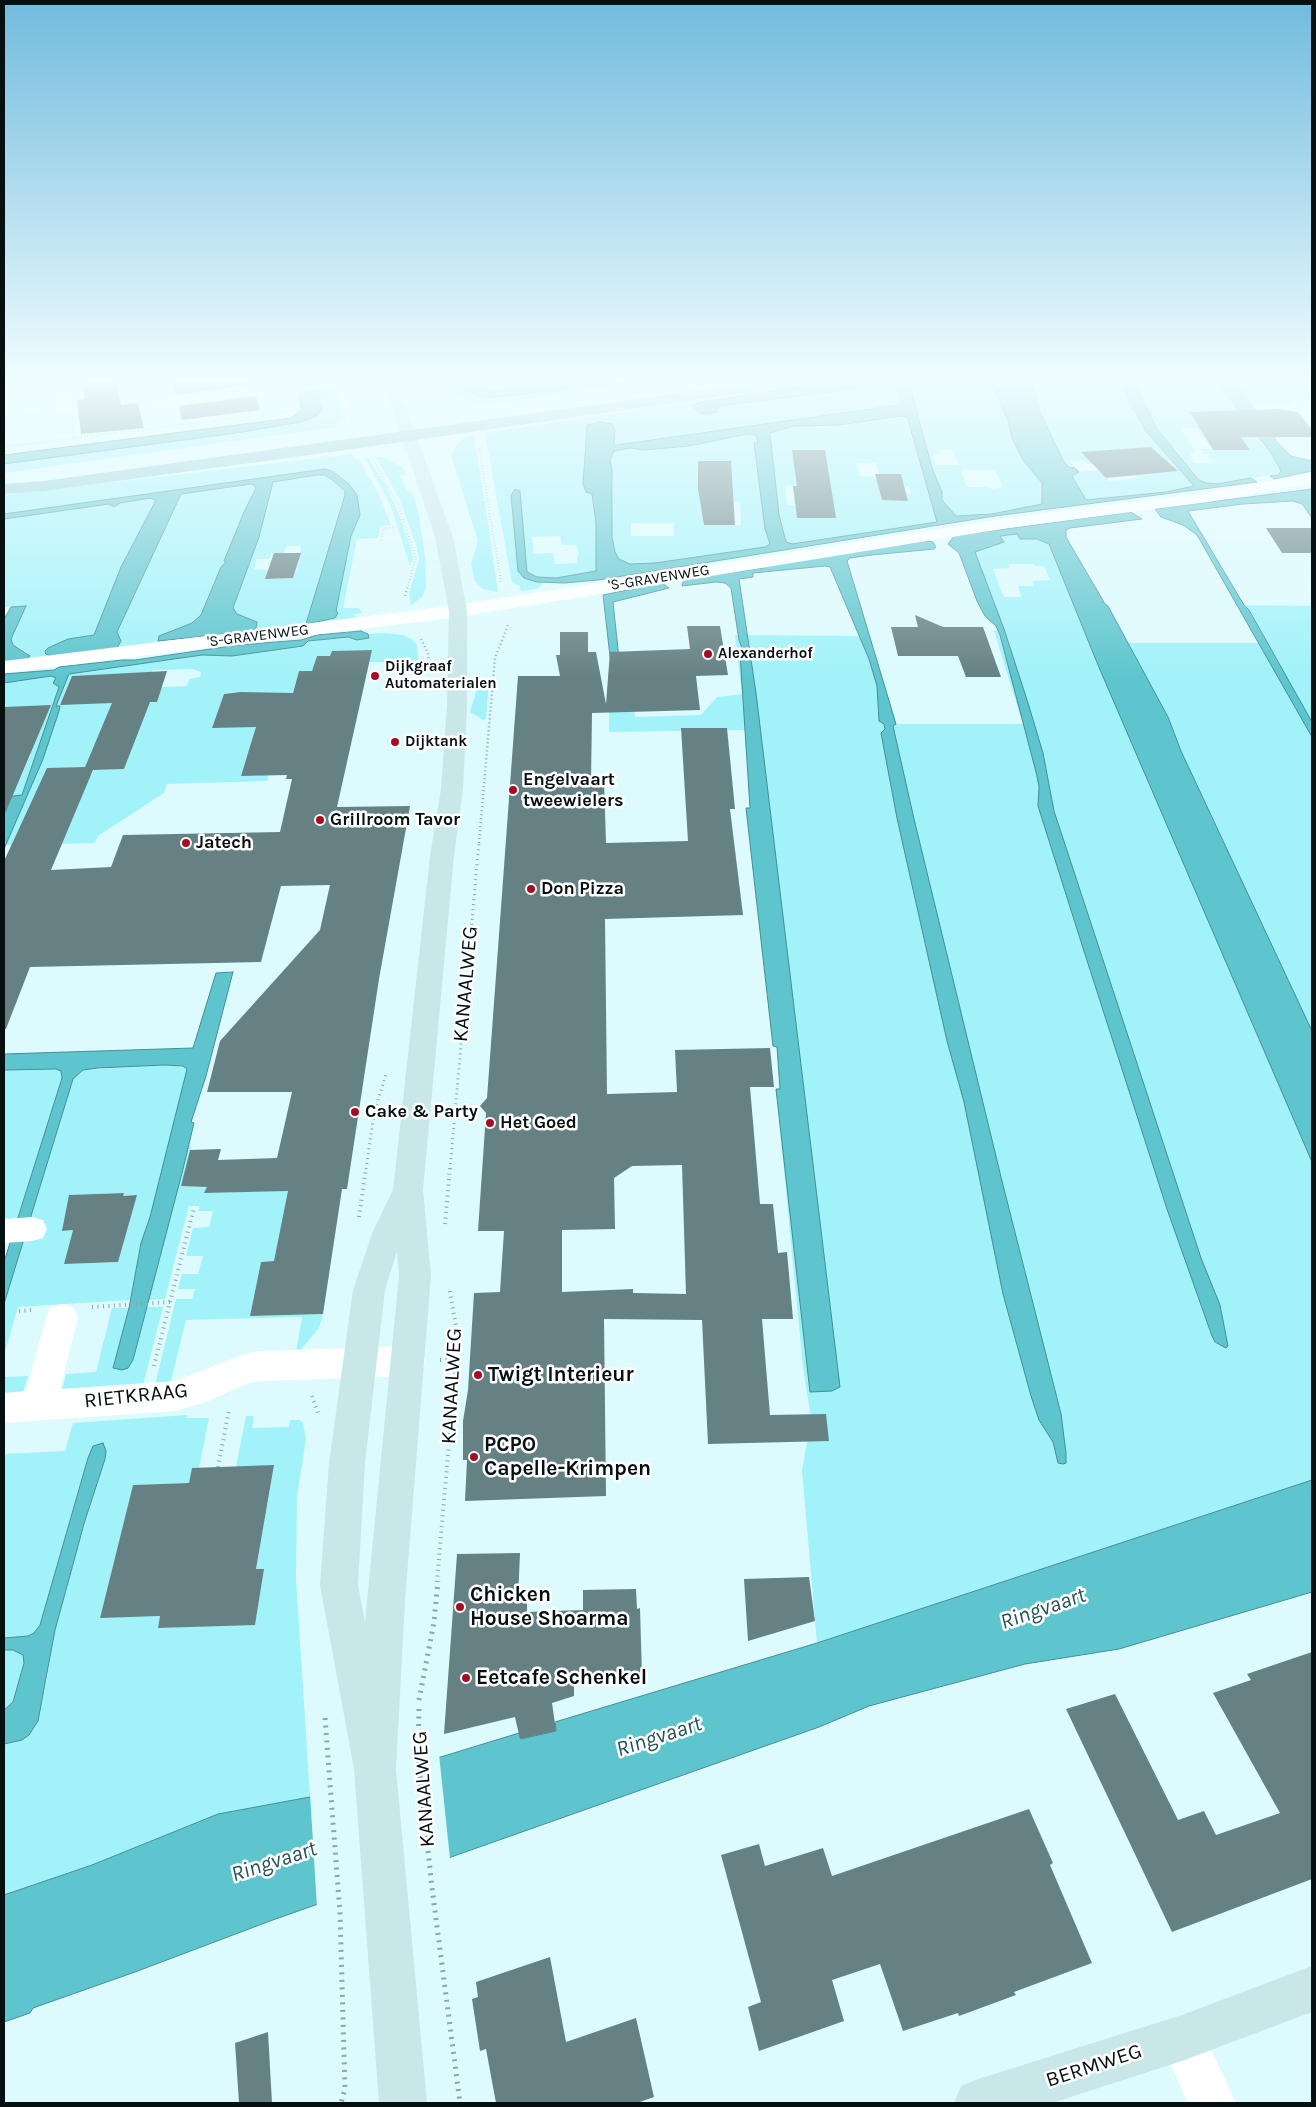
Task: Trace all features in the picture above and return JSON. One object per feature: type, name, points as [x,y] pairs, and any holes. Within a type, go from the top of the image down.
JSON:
[{"type":"main road","points":[[4,489],[79,481]]},
{"type":"main road","name":"KANAALWEG","points":[[375,1769],[385,1611],[409,1361],[415,1275],[408,1190],[442,856],[452,789],[457,705],[458,611],[444,537],[425,481]]},
{"type":"main road","name":"KANAALWEG","points":[[403,2103],[375,1769],[339,1585],[346,1462],[369,1290],[388,1231],[408,1190]]},
{"type":"main road","name":"BERMWEG","points":[[978,2103],[1182,2038],[1312,1989]]},
{"type":"main road","name":"BERMWEG","points":[[1043,2103],[1182,2038]]},
{"type":"street","name":"'S-GRAVENWEG","points":[[4,667],[458,611],[1008,523],[1208,497],[1294,481]]},
{"type":"street","points":[[39,1405],[62,1318]]},
{"type":"street","name":"RIETKRAAG","points":[[4,1408],[175,1396],[194,1391],[236,1373],[262,1366],[409,1361]]},
{"type":"street","points":[[1182,2038],[1212,2103]]},
{"type":"path","points":[[387,481],[412,541],[416,558],[405,596]]},
{"type":"path","points":[[484,481],[500,580]]},
{"type":"path","points":[[381,540],[383,528],[394,527]]},
{"type":"path","name":"KANAALWEG","points":[[445,1230],[495,658],[504,641]]},
{"type":"path","points":[[146,1398],[194,1208]]},
{"type":"path","name":"KANAALWEG","points":[[448,1283],[458,1337],[457,1359],[434,1622],[419,1701],[418,1756],[432,1888],[460,2103]]},
{"type":"path","points":[[123,1305],[170,1302]]},
{"type":"path","points":[[218,1467],[236,1373]]},
{"type":"path","points":[[330,1783],[340,1913],[345,2089],[341,2103]]},
{"type":"shaded area","points":[[120,481],[234,481],[4,514],[4,495]]},
{"type":"shaded area","points":[[332,481],[345,491],[306,624],[335,618],[338,613],[336,611],[351,536],[360,515],[356,495],[346,481],[371,481],[391,525],[381,526],[378,538],[357,539],[343,608],[359,608],[362,613],[355,614],[356,618],[346,620],[252,631],[256,628],[257,622],[237,614],[233,609],[259,537],[273,482]],"holes":[[[286,546],[301,546],[299,564],[293,578],[266,579],[268,570],[254,569],[257,559],[269,559],[272,553],[284,553]]]},
{"type":"shaded area","points":[[378,481],[384,481],[398,512],[410,545],[413,559],[410,566],[390,504]]},
{"type":"shaded area","points":[[389,481],[403,481],[408,491],[413,493],[418,511],[425,556],[426,588],[422,597],[411,605],[409,594],[419,559],[417,547],[399,498]]},
{"type":"shaded area","points":[[459,481],[481,481],[498,592],[483,589],[475,581],[471,564],[478,541]]},
{"type":"shaded area","points":[[494,481],[583,481],[586,491],[592,494],[596,523],[596,571],[556,578],[538,577],[527,572],[520,491],[511,491],[514,534],[521,575],[530,580],[544,582],[537,589],[521,591],[520,586],[512,583]],"holes":[[[560,536],[562,545],[576,545],[579,555],[577,563],[555,564],[553,553],[534,554],[532,537]]]},
{"type":"shaded area","points":[[613,481],[759,481],[765,529],[770,544],[765,547],[655,563],[630,564],[619,559],[614,552],[612,537]],"holes":[[[699,493],[723,502],[740,502],[741,525],[721,525],[715,510],[701,510]],[[631,523],[674,523],[674,536],[631,536]]]},
{"type":"shaded area","points":[[775,481],[879,481],[882,500],[908,500],[906,493],[910,493],[909,487],[905,487],[904,483],[891,481],[925,481],[937,522],[792,544],[786,542],[779,515]],"holes":[[[785,486],[806,487],[836,518],[797,517],[795,505],[787,505]]]},
{"type":"shaded area","points":[[938,481],[965,481],[967,487],[987,487],[993,489],[1003,487],[1000,481],[1041,481],[1042,505],[992,514],[956,516],[942,500],[942,491]]},
{"type":"shaded area","points":[[1075,481],[1190,481],[1194,486],[1166,492],[1092,500],[1084,499]]},
{"type":"shaded area","points":[[1201,481],[1233,481],[1217,484]]},
{"type":"shaded area","points":[[255,485],[256,488],[224,561],[226,562],[221,567],[201,615],[192,623],[159,636],[161,642],[117,648],[121,641],[117,633],[181,494]]},
{"type":"shaded area","points":[[150,498],[156,499],[121,567],[94,635],[68,639],[51,656],[26,659],[28,653],[13,645],[11,639],[25,606],[4,607],[4,519],[109,504],[114,507],[120,503]]},
{"type":"shaded area","points":[[1018,534],[1020,539],[1037,539],[1049,544],[1108,687],[1312,1162],[1312,1480],[817,1643],[802,1470],[811,1419],[803,1367],[776,1089],[780,1089],[777,1047],[773,1046],[745,730],[609,732],[609,695],[633,705],[635,717],[701,715],[717,697],[742,694],[735,635],[864,636],[888,724],[1023,724],[994,631],[1003,629],[975,552],[1003,542],[999,536]],"holes":[[[1009,564],[1034,564],[1035,566],[1044,566],[1050,580],[1032,581],[1034,586],[1018,586],[1021,597],[1004,597],[993,569],[1010,568]]]},
{"type":"shaded area","points":[[1237,605],[1312,606],[1312,1031],[1181,751],[1168,717],[1127,643],[1258,643]]},
{"type":"shaded area","points":[[368,634],[403,635],[412,639],[417,645],[418,662],[369,662],[372,650],[332,651],[330,656],[317,656],[314,666],[320,671],[299,671],[267,781],[167,784],[164,793],[98,836],[95,843],[5,845],[42,759],[59,711],[56,706],[69,674],[202,655],[232,656],[303,646],[308,641],[348,637],[357,640],[369,638]],"holes":[[[192,669],[201,672],[200,677],[189,679],[187,686],[161,687],[156,702],[129,703],[148,686],[153,670]],[[123,674],[60,704],[72,676]],[[244,692],[245,725],[241,727],[212,728],[224,694]],[[94,745],[133,745],[124,769],[94,770],[91,777],[67,778],[71,767],[85,767]],[[246,760],[265,760],[260,776],[241,776]],[[83,793],[12,843],[35,794]]]},
{"type":"shaded area","points":[[51,676],[56,678],[59,687],[22,795],[4,797],[4,788],[16,787],[31,754],[15,754],[4,780],[4,730],[14,707],[5,707],[4,683]]},
{"type":"shaded area","points":[[487,678],[489,679],[486,719],[483,720],[470,712],[479,682]]},
{"type":"shaded area","points":[[164,1065],[186,1067],[187,1075],[150,1217],[141,1243],[130,1300],[18,1307],[4,1355],[4,1304],[73,1079],[83,1070]],"holes":[[[123,1193],[123,1196],[133,1195],[117,1262],[64,1264],[73,1230],[63,1231],[72,1195]]]},
{"type":"shaded area","points":[[56,1069],[61,1071],[62,1078],[17,1220],[4,1221],[4,1070]]},
{"type":"shaded area","points":[[188,1146],[191,1146],[181,1186],[207,1187],[205,1193],[342,1189],[275,1261],[261,1262],[250,1316],[323,1314],[319,1328],[298,1353],[296,1353],[302,1317],[186,1320],[170,1385],[155,1385],[176,1299],[192,1299],[195,1289],[178,1289],[182,1274],[198,1274],[203,1256],[186,1256],[193,1228],[209,1227],[213,1211],[199,1211],[199,1206],[189,1206],[165,1299],[148,1300]]},
{"type":"shaded area","points":[[146,1307],[163,1307],[143,1385],[62,1390],[66,1374],[96,1372],[112,1308],[129,1308],[133,1360]]},
{"type":"shaded area","points":[[28,1376],[23,1392],[4,1394],[4,1377]]},
{"type":"shaded area","points":[[187,1415],[186,1418],[209,1418],[199,1468],[189,1483],[133,1485],[100,1617],[160,1616],[158,1628],[255,1624],[264,1569],[256,1569],[274,1466],[236,1467],[246,1416],[254,1416],[252,1428],[289,1427],[290,1420],[300,1420],[303,1423],[306,1439],[297,1497],[296,1578],[310,1797],[218,1814],[92,1865],[4,1895],[4,1744],[22,1740],[34,1729],[45,1690],[55,1630],[105,1459],[88,1458],[40,1625],[34,1633],[28,1636],[4,1638],[4,1454],[65,1451],[73,1423]]},
{"type":"shaded area","points":[[4,1650],[13,1650],[23,1655],[24,1663],[13,1702],[4,1710]]},
{"type":"water","points":[[237,481],[277,481],[273,482],[259,537],[233,608],[237,614],[257,622],[256,628],[252,631],[158,641],[159,636],[192,623],[201,615],[221,567],[226,562],[224,561],[256,488],[252,484],[181,494],[117,632],[121,641],[117,648],[51,656],[46,654],[45,651],[48,648],[68,639],[94,635],[121,567],[156,500],[150,498],[120,503],[114,507],[109,504],[4,519],[4,514]]},
{"type":"water","points":[[334,481],[346,481],[349,484],[357,495],[360,515],[351,536],[336,611],[338,613],[335,618],[306,624],[345,495],[345,491]]},
{"type":"water","points":[[583,481],[612,481],[612,537],[615,552],[619,559],[630,564],[655,563],[765,547],[770,544],[765,529],[759,481],[775,481],[779,515],[786,542],[792,544],[937,522],[925,481],[938,481],[942,492],[942,500],[956,516],[992,514],[1042,504],[1041,481],[1075,481],[1086,500],[1166,492],[1194,486],[1190,481],[1217,484],[1232,481],[1257,482],[995,516],[598,580],[564,583],[537,582],[524,578],[518,571],[511,495],[515,489],[520,491],[527,572],[537,577],[556,578],[596,571],[596,523],[592,494],[586,492]]},
{"type":"water","points":[[1312,489],[1312,518],[1302,504],[1293,501],[1243,504],[1188,511],[1244,605],[1249,610],[1312,722],[1312,737],[1197,535],[1183,525],[1161,517],[1155,509]]},
{"type":"water","points":[[1131,512],[1142,519],[1070,528],[1066,530],[1066,537],[1105,604],[1108,606],[1168,717],[1181,751],[1312,1031],[1312,1162],[1098,665],[1049,544],[1037,539],[1020,539],[1017,534],[1000,536],[1004,542],[975,552],[1004,629],[1028,703],[1043,753],[1054,811],[1201,1258],[1220,1305],[1228,1346],[1226,1348],[1215,1342],[1212,1336],[1167,1209],[1083,948],[1038,806],[1039,786],[1036,772],[1000,635],[996,626],[985,616],[977,601],[959,553],[948,544],[954,536]]},
{"type":"water","points":[[926,541],[933,542],[936,547],[934,549],[850,558],[847,561],[896,724],[893,726],[914,819],[1061,1414],[1066,1453],[1066,1463],[1063,1464],[1058,1463],[1053,1442],[1039,1420],[1003,1294],[964,1102],[947,1041],[897,818],[881,733],[885,729],[884,724],[879,721],[877,686],[869,659],[830,567],[825,566],[753,573],[753,577],[739,579],[756,693],[840,1387],[832,1391],[810,1392],[776,1089],[780,1089],[777,1047],[773,1046],[746,808],[750,808],[740,653],[743,651],[739,640],[731,588],[725,583],[716,582],[682,586],[684,579],[764,568],[766,566]]},
{"type":"water","points":[[662,583],[669,588],[613,602],[622,687],[611,665],[603,595]]},
{"type":"water","points":[[26,606],[11,639],[13,645],[30,656],[26,659],[4,662],[4,619],[11,607]]},
{"type":"water","points":[[361,631],[368,634],[369,638],[357,640],[348,637],[308,641],[303,646],[232,656],[202,655],[69,674],[56,706],[60,706],[59,711],[43,759],[4,849],[4,797],[22,795],[59,687],[53,683],[56,678],[51,676],[4,683],[4,674],[54,670],[59,667],[135,660],[238,645],[301,640],[317,635]]},
{"type":"water","points":[[233,972],[206,1076],[191,1122],[194,1123],[182,1173],[133,1360],[128,1368],[122,1370],[113,1368],[129,1308],[141,1243],[150,1217],[187,1069],[183,1066],[164,1065],[98,1068],[83,1070],[73,1079],[4,1304],[4,1262],[62,1078],[61,1071],[56,1069],[4,1070],[4,1054],[193,1048],[216,973]]},
{"type":"water","points":[[103,1443],[106,1451],[105,1459],[84,1524],[55,1630],[38,1721],[29,1735],[22,1740],[4,1744],[4,1710],[13,1702],[24,1663],[23,1655],[13,1650],[4,1650],[4,1638],[28,1636],[34,1633],[40,1625],[88,1458],[93,1446]]},
{"type":"water","name":"Ringvaart","points":[[1312,1480],[1312,1592],[1119,1649],[1025,1664],[869,1706],[819,1727],[270,1921],[33,2008],[30,2013],[4,2022],[4,1895],[92,1865],[218,1814],[310,1797],[519,1733],[521,1739],[556,1731],[555,1722],[817,1643]]},
{"type":"pier","points":[[439,1754],[450,1859],[317,1907],[310,1794]]},
{"type":"building","points":[[698,481],[732,481],[735,525],[704,525]]},
{"type":"building","points":[[796,481],[830,481],[836,518],[797,518],[793,486],[797,486]]},
{"type":"building","points":[[877,481],[903,481],[908,501],[882,500]]},
{"type":"building","points":[[1266,528],[1312,528],[1312,553],[1282,553]]},
{"type":"building","points":[[274,553],[301,553],[293,578],[265,579]]},
{"type":"building","points":[[915,615],[943,627],[983,627],[1001,677],[966,677],[958,656],[898,656],[891,627],[918,627]]},
{"type":"building","points":[[687,626],[720,626],[728,675],[696,676],[700,710],[592,713],[591,781],[604,781],[606,843],[688,841],[681,728],[727,728],[735,809],[730,809],[743,915],[605,919],[607,1094],[677,1092],[675,1050],[770,1048],[774,1087],[750,1087],[760,1204],[773,1204],[778,1253],[787,1252],[793,1319],[762,1319],[770,1415],[826,1414],[829,1441],[708,1444],[702,1320],[604,1319],[606,1496],[465,1501],[467,1460],[463,1460],[463,1421],[468,1390],[474,1293],[500,1292],[504,1231],[478,1231],[486,1113],[480,1106],[487,1098],[518,676],[560,676],[556,655],[560,655],[560,632],[588,632],[588,652],[596,652],[606,704],[610,652],[690,649]],"holes":[[[682,1165],[686,1294],[633,1293],[633,1289],[562,1292],[562,1230],[615,1229],[614,1178],[632,1166]]]},
{"type":"building","points":[[372,650],[337,807],[410,806],[379,979],[347,1189],[342,1189],[323,1314],[250,1316],[261,1262],[274,1261],[288,1191],[204,1193],[207,1187],[181,1186],[190,1150],[221,1149],[218,1160],[277,1158],[292,1092],[207,1092],[220,1041],[320,930],[330,885],[281,886],[261,962],[30,967],[6,1029],[4,1029],[4,861],[47,768],[85,767],[112,703],[60,705],[72,676],[167,671],[157,702],[150,702],[124,769],[93,770],[51,870],[111,867],[123,835],[280,832],[292,779],[286,779],[287,775],[241,776],[256,727],[212,728],[224,694],[240,692],[293,693],[299,671],[312,671],[317,656],[330,656],[332,651]]},
{"type":"building","points":[[51,705],[4,816],[4,707]]},
{"type":"building","points":[[124,1193],[123,1196],[137,1195],[118,1262],[64,1264],[73,1230],[62,1231],[69,1195]]},
{"type":"building","points":[[274,1465],[256,1569],[264,1569],[255,1625],[158,1628],[160,1616],[100,1618],[133,1485],[189,1483],[192,1468]]},
{"type":"building","points":[[520,1553],[518,1599],[527,1599],[527,1612],[583,1610],[583,1590],[636,1589],[637,1609],[640,1608],[642,1676],[574,1679],[574,1696],[552,1703],[556,1731],[520,1739],[515,1717],[444,1734],[457,1554]]},
{"type":"building","points":[[809,1577],[815,1621],[748,1641],[744,1579]]},
{"type":"building","points":[[1312,1652],[1312,1879],[1172,1932],[1066,1709],[1115,1694],[1178,1820],[1204,1811],[1216,1835],[1280,1813],[1213,1693],[1251,1680],[1247,1674]]},
{"type":"building","points":[[1029,1809],[1053,1863],[1050,1865],[1092,1963],[1014,1992],[1016,1995],[959,2016],[958,2013],[903,2031],[880,1964],[832,1980],[844,2021],[759,2051],[748,2007],[761,2002],[721,1855],[759,1844],[765,1866],[823,1848],[832,1876]]},
{"type":"building","points":[[550,1957],[566,2042],[636,2018],[654,2097],[637,2103],[496,2103],[486,2049],[480,2051],[472,1999],[478,1997],[476,1982]]},
{"type":"building","points":[[268,2032],[272,2103],[239,2103],[235,2043]]},
{"type":"place","name":"Alexanderhof","points":[[708,654]]},
{"type":"place","name":"Dijkgraaf Automaterialen","points":[[375,676]]},
{"type":"place","name":"Dijktank","points":[[395,742]]},
{"type":"place","name":"Engelvaart tweewielers","points":[[513,790]]},
{"type":"place","name":"Grillroom Tavor","points":[[320,820]]},
{"type":"place","name":"Jatech","points":[[186,843]]},
{"type":"place","name":"Don Pizza","points":[[531,889]]},
{"type":"place","name":"Cake & Party","points":[[355,1112]]},
{"type":"place","name":"Het Goed","points":[[490,1123]]},
{"type":"place","name":"Twigt Interieur","points":[[478,1375]]},
{"type":"place","name":"PCPO Capelle-Krimpen","points":[[474,1457]]},
{"type":"place","name":"Chicken House Shoarma","points":[[460,1607]]},
{"type":"place","name":"Eetcafe Schenkel","points":[[466,1678]]}]
